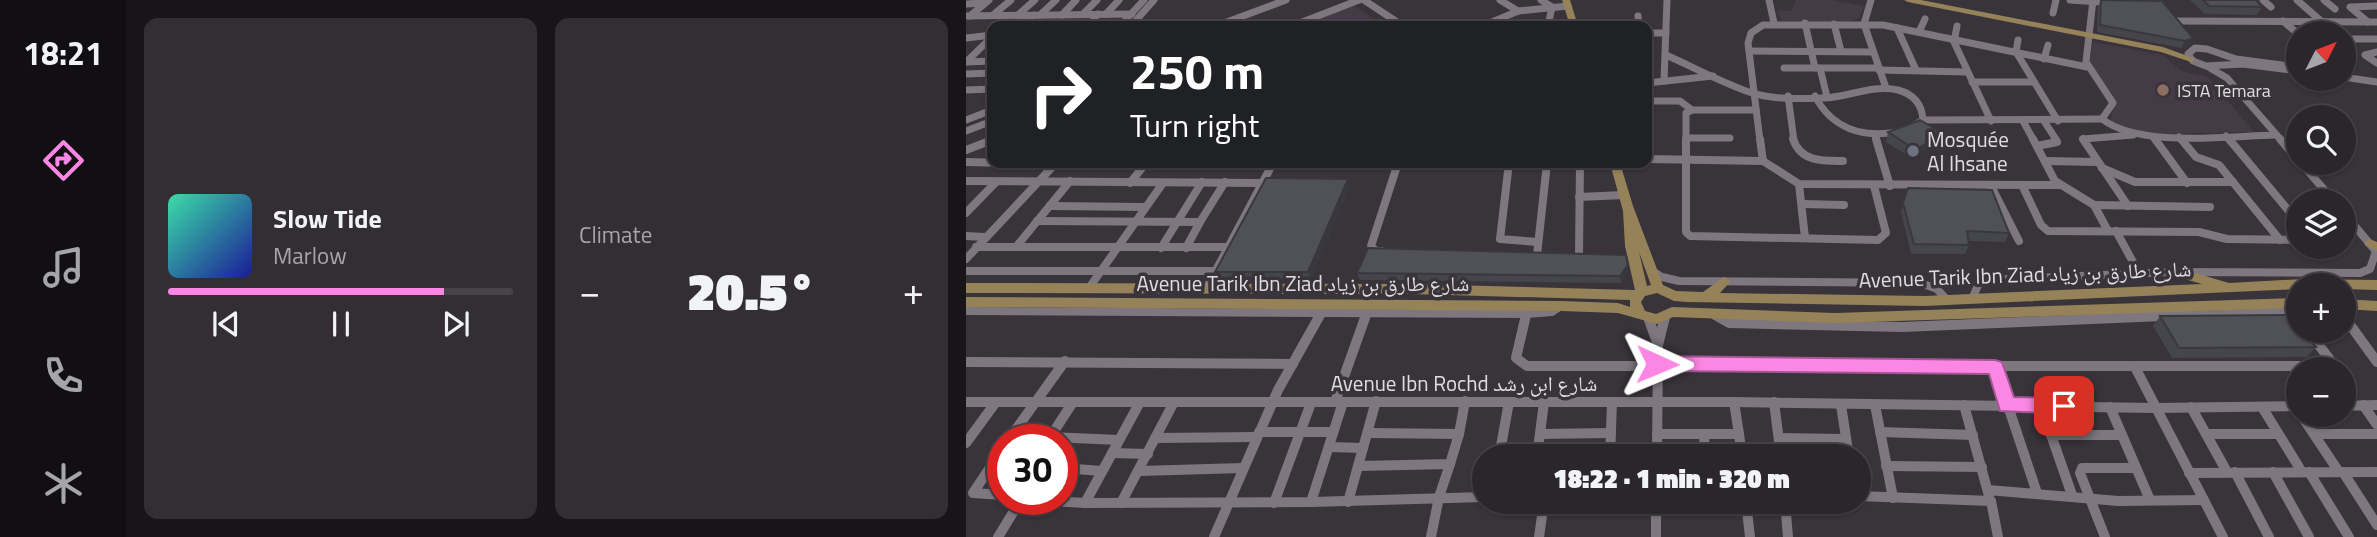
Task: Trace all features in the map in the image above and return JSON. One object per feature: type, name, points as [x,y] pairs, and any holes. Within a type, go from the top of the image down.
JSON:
[{"type":"main road","points":[[1908,0],[2190,55]]},
{"type":"main road","points":[[1567,3],[1572,21]]},
{"type":"main road","points":[[1616,168],[1625,201],[1658,288]]},
{"type":"main road","points":[[1625,201],[1640,294],[1635,302],[1645,317]]},
{"type":"main road","points":[[2175,272],[2238,288]]},
{"type":"main road","points":[[1615,293],[1637,277]]},
{"type":"main road","points":[[1706,297],[1724,282]]},
{"type":"main road","name":"Avenue Tarik Ibn Ziad شارع طارق بن زياد","points":[[966,288],[1640,294],[1658,288],[1674,296],[1947,300],[2376,283]]},
{"type":"main road","points":[[1668,314],[1676,305],[1674,296]]},
{"type":"main road","name":"Avenue Tarik Ibn Ziad شارع طارق بن زياد","points":[[966,302],[1323,309],[1561,306],[1618,308],[1645,317],[1712,314],[1836,323],[2286,311]]},
{"type":"main road","points":[[2356,305],[2374,306]]},
{"type":"street","points":[[993,15],[1011,0]]},
{"type":"street","points":[[1018,16],[1035,0]]},
{"type":"street","points":[[1027,21],[1056,0]]},
{"type":"street","points":[[1062,15],[1076,0]]},
{"type":"street","points":[[1083,14],[1097,0]]},
{"type":"street","points":[[1094,21],[1118,0]]},
{"type":"street","points":[[1125,21],[1144,0]]},
{"type":"street","points":[[1135,21],[1154,0]]},
{"type":"street","points":[[1229,21],[1286,0]]},
{"type":"street","points":[[1305,21],[1362,0],[1394,21]]},
{"type":"street","points":[[1500,0],[1518,11]]},
{"type":"street","points":[[1508,5],[1520,0]]},
{"type":"street","points":[[1541,0],[1552,7]]},
{"type":"street","points":[[1664,81],[1667,0]]},
{"type":"street","points":[[1769,0],[1774,23]]},
{"type":"street","points":[[1871,0],[1864,24],[1886,88]]},
{"type":"street","points":[[2053,13],[2056,0]]},
{"type":"street","points":[[2070,0],[2111,2]]},
{"type":"street","points":[[2263,0],[2271,7]]},
{"type":"street","points":[[2297,0],[2321,21]]},
{"type":"street","points":[[2324,0],[2335,9]]},
{"type":"street","points":[[2093,1],[2087,67],[2113,103],[2102,119]]},
{"type":"street","points":[[968,16],[987,2]]},
{"type":"street","points":[[966,4],[987,2]]},
{"type":"street","points":[[1498,21],[1518,11],[1567,3]]},
{"type":"street","points":[[2377,6],[2350,8],[2377,32]]},
{"type":"street","points":[[1549,21],[1552,7]]},
{"type":"street","points":[[2169,11],[2185,30]]},
{"type":"street","points":[[968,16],[1132,14]]},
{"type":"street","points":[[1638,16],[1638,21]]},
{"type":"street","points":[[1919,32],[1925,19]]},
{"type":"street","points":[[2177,21],[2283,21],[2286,24]]},
{"type":"street","points":[[2356,22],[2377,22]]},
{"type":"street","points":[[1805,23],[1811,52],[1827,97]]},
{"type":"street","points":[[1834,24],[1841,51]]},
{"type":"street","points":[[1763,161],[1749,51],[1751,33],[1763,25],[1864,24],[1896,28],[2087,67]]},
{"type":"street","points":[[1957,26],[1954,39],[1990,121]]},
{"type":"street","points":[[1896,28],[1916,71]]},
{"type":"street","points":[[1652,33],[1666,33]]},
{"type":"street","points":[[966,38],[987,36]]},
{"type":"street","points":[[2193,39],[2200,48],[2225,56],[2286,67]]},
{"type":"street","points":[[2356,39],[2377,39]]},
{"type":"street","points":[[2018,40],[2016,52],[2058,121]]},
{"type":"street","points":[[966,62],[987,41]]},
{"type":"street","points":[[2044,59],[2048,45]]},
{"type":"street","points":[[2200,48],[2190,55],[2227,78],[2286,147]]},
{"type":"street","points":[[1749,51],[1873,52]]},
{"type":"street","points":[[1780,51],[1785,71],[1818,68],[1967,72]]},
{"type":"street","points":[[2377,52],[2365,55],[2377,63]]},
{"type":"street","points":[[1666,55],[1755,94],[1849,96],[1886,88],[1918,100],[1924,111],[1923,120]]},
{"type":"street","points":[[2225,56],[2227,78]]},
{"type":"street","points":[[966,62],[987,60]]},
{"type":"street","points":[[2208,67],[2286,68]]},
{"type":"street","points":[[966,74],[987,74]]},
{"type":"street","points":[[1652,82],[1713,76]]},
{"type":"street","points":[[2356,77],[2377,80]]},
{"type":"street","points":[[1972,82],[2034,82]]},
{"type":"street","points":[[966,90],[987,89]]},
{"type":"street","points":[[1788,96],[1794,145],[1800,154],[1813,161],[1843,161]]},
{"type":"street","points":[[1815,96],[1821,110],[1832,121],[1875,135],[1903,131],[1923,120],[2102,119],[2133,135]]},
{"type":"street","points":[[1652,101],[1680,102],[1692,110]]},
{"type":"street","points":[[1756,110],[1692,110],[1686,113],[1688,235],[1871,240],[1885,236],[1874,186]]},
{"type":"street","points":[[966,120],[987,112]]},
{"type":"street","points":[[2073,120],[2099,165],[2128,206]]},
{"type":"street","points":[[2023,121],[2059,185]]},
{"type":"street","points":[[2037,146],[2056,142],[2044,121]]},
{"type":"street","points":[[966,131],[987,123]]},
{"type":"street","points":[[1875,135],[1890,186]]},
{"type":"street","points":[[2084,138],[2133,135],[2275,135]]},
{"type":"street","points":[[2226,136],[2286,208]]},
{"type":"street","points":[[2153,137],[2187,183]]},
{"type":"street","points":[[2179,137],[2196,157],[2217,164],[2280,240]]},
{"type":"street","points":[[1687,138],[1730,138]]},
{"type":"street","points":[[966,150],[987,142]]},
{"type":"street","points":[[1652,159],[1763,161],[1799,184],[2059,185],[2094,205],[2139,273]]},
{"type":"street","points":[[2045,161],[2099,165],[2134,182],[2233,182]]},
{"type":"street","points":[[966,162],[987,162]]},
{"type":"street","points":[[966,258],[1051,168]]},
{"type":"street","points":[[1130,183],[1142,168]]},
{"type":"street","points":[[1206,289],[1270,168]]},
{"type":"street","points":[[1390,251],[1376,251],[1371,246],[1396,168]]},
{"type":"street","points":[[1508,168],[1500,239],[1538,242]]},
{"type":"street","points":[[1537,255],[1546,168]]},
{"type":"street","points":[[1579,255],[1580,168]]},
{"type":"street","points":[[2311,175],[2324,189]]},
{"type":"street","points":[[966,181],[1262,183]]},
{"type":"street","points":[[1016,247],[1070,181]]},
{"type":"street","points":[[966,213],[970,205],[996,182]]},
{"type":"street","points":[[1161,248],[1202,182]]},
{"type":"street","points":[[1186,248],[1225,182]]},
{"type":"street","points":[[1089,288],[1163,183]]},
{"type":"street","points":[[1799,184],[1805,237]]},
{"type":"street","points":[[2022,185],[2045,230],[2199,232],[2221,239],[2286,240]]},
{"type":"street","points":[[1991,186],[2019,241]]},
{"type":"street","points":[[1579,197],[1625,201]]},
{"type":"street","points":[[1802,204],[1844,205]]},
{"type":"street","points":[[2094,205],[2210,207]]},
{"type":"street","points":[[1050,206],[1145,207]]},
{"type":"street","points":[[1037,221],[1200,222]]},
{"type":"street","points":[[1972,299],[1979,284],[1987,280],[2175,272],[2360,273],[2372,267],[2375,249],[2356,227]]},
{"type":"street","points":[[966,236],[985,237]]},
{"type":"street","points":[[976,247],[1226,247]]},
{"type":"street","points":[[1523,254],[1547,255]]},
{"type":"street","points":[[1569,255],[1593,256]]},
{"type":"street","points":[[1619,256],[1633,256]]},
{"type":"street","points":[[1651,270],[1674,281],[1921,283],[1937,289],[1947,300]]},
{"type":"street","points":[[966,271],[1214,271]]},
{"type":"street","points":[[966,311],[1323,309],[1366,315],[1526,314],[1552,312],[1561,306]]},
{"type":"street","points":[[1214,537],[1273,402],[1323,309]]},
{"type":"street","points":[[1526,314],[1516,358],[1522,364],[2331,366],[2331,361],[2317,343]]},
{"type":"street","points":[[1657,444],[1658,345],[1668,314]]},
{"type":"street","points":[[1311,502],[1334,432],[1339,402],[1366,315]]},
{"type":"street","points":[[1645,317],[1658,345]]},
{"type":"street","points":[[2356,333],[2377,362]]},
{"type":"street","points":[[1019,424],[1065,361]]},
{"type":"street","points":[[966,362],[1293,364]]},
{"type":"street","points":[[1995,367],[2037,493]]},
{"type":"street","points":[[2135,367],[2223,537]]},
{"type":"street","points":[[1348,502],[1376,401]]},
{"type":"street","points":[[1431,537],[1439,497],[1459,434],[1465,401]]},
{"type":"street","name":"Avenue Ibn Rochd شارع ابن رشد","points":[[966,402],[1774,402],[1841,405],[2286,408]]},
{"type":"street","points":[[967,441],[996,402]]},
{"type":"street","points":[[1059,424],[1073,402]]},
{"type":"street","points":[[1085,503],[1140,402]]},
{"type":"street","points":[[1121,503],[1174,402]]},
{"type":"street","points":[[1274,503],[1311,402]]},
{"type":"street","points":[[1501,444],[1509,402]]},
{"type":"street","points":[[1539,444],[1544,402]]},
{"type":"street","points":[[1611,444],[1612,402]]},
{"type":"street","points":[[1734,402],[1740,444]]},
{"type":"street","points":[[1774,402],[1779,444]]},
{"type":"street","points":[[1841,405],[1847,444]]},
{"type":"street","points":[[1875,405],[1892,498]]},
{"type":"street","points":[[1964,405],[1998,537]]},
{"type":"street","points":[[2356,405],[2377,405]]},
{"type":"street","points":[[2363,405],[2377,425]]},
{"type":"street","points":[[2041,406],[2072,495]]},
{"type":"street","points":[[2110,407],[2150,500]]},
{"type":"street","points":[[2190,407],[2269,537]]},
{"type":"street","points":[[2262,407],[2348,537]]},
{"type":"street","points":[[2310,427],[2377,525]]},
{"type":"street","points":[[1156,438],[1334,432]]},
{"type":"street","points":[[1880,432],[1973,435]]},
{"type":"street","points":[[1368,433],[1459,434]]},
{"type":"street","points":[[1540,434],[1611,433]]},
{"type":"street","points":[[1704,434],[1704,444]]},
{"type":"street","points":[[1657,435],[1739,434]]},
{"type":"street","points":[[2206,434],[2278,434]]},
{"type":"street","points":[[2314,434],[2377,434]]},
{"type":"street","points":[[2051,435],[2122,435]]},
{"type":"street","points":[[1779,438],[1846,439]]},
{"type":"street","points":[[1078,439],[1119,440]]},
{"type":"street","points":[[1329,447],[1363,448]]},
{"type":"street","points":[[1112,453],[1147,454]]},
{"type":"street","points":[[1358,466],[1450,464]]},
{"type":"street","points":[[1886,466],[1982,467]]},
{"type":"street","points":[[1139,471],[1243,468]]},
{"type":"street","points":[[2105,537],[2080,473],[2082,468],[2136,468]]},
{"type":"street","points":[[1078,469],[1102,471]]},
{"type":"street","points":[[969,494],[987,470]]},
{"type":"street","points":[[2273,472],[2309,537]]},
{"type":"street","points":[[2189,473],[2377,472]]},
{"type":"street","points":[[1871,497],[2037,493],[2089,498],[2204,500]]},
{"type":"street","points":[[969,494],[987,495]]},
{"type":"street","points":[[1078,503],[1348,502],[1472,497]]},
{"type":"street","points":[[1539,537],[1542,514]]},
{"type":"street","points":[[1656,514],[1656,537]]},
{"type":"street","points":[[1747,514],[1750,537]]},
{"type":"street","points":[[1786,514],[1788,537]]},
{"type":"street","points":[[998,537],[1012,515]]},
{"type":"shaded area","points":[[1796,0],[1832,0],[1864,6],[1859,18],[1848,23],[1781,21],[1777,10],[1791,11]]},
{"type":"shaded area","points":[[1353,5],[1377,21],[1311,21]]},
{"type":"shaded area","name":"ISTA Temara","points":[[2093,42],[2162,55],[2182,71],[2208,77],[2254,132],[2151,134],[2128,130],[2110,120],[2116,103],[2089,66]]},
{"type":"building","points":[[2101,0],[2162,1],[2193,38],[2185,41],[2100,25]]},
{"type":"building","points":[[2203,0],[2256,0],[2262,7],[2209,6]]},
{"type":"building","points":[[1920,120],[1942,133],[1916,150],[1888,132]]},
{"type":"building","points":[[1266,178],[1348,179],[1308,272],[1215,272]]},
{"type":"building","points":[[1908,188],[1992,190],[2009,233],[1967,231],[1969,245],[1914,244],[1903,203]]},
{"type":"building","points":[[1368,248],[1626,255],[1628,265],[1620,276],[1357,273]]},
{"type":"building","points":[[2286,315],[2286,343],[2313,343],[2316,347],[2179,348],[2160,316]]},
{"type":"place","name":"ISTA Temara","points":[[2163,90]]},
{"type":"place","name":"Mosquée Al Ihsane","points":[[1913,151]]},
{"type":"route","points":[[1657,364],[1995,367],[2007,405],[2064,406]]}]
